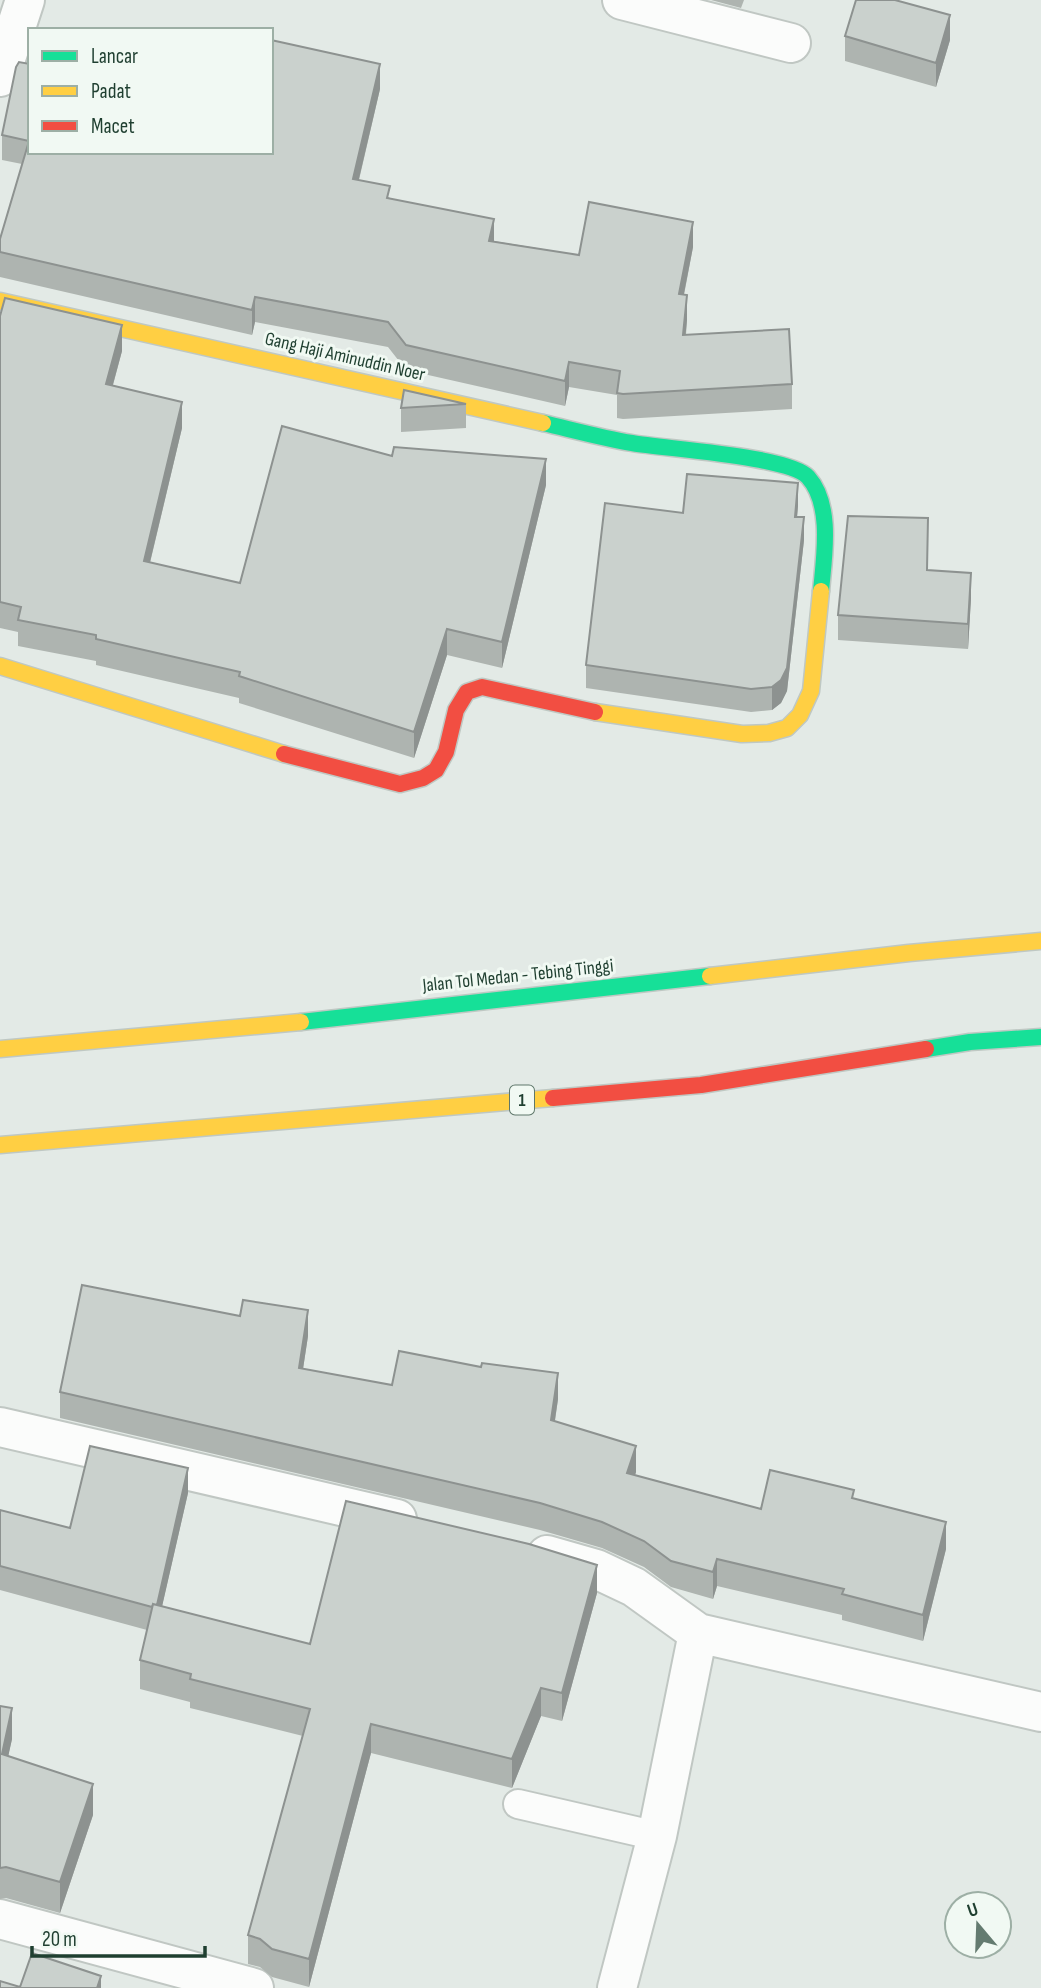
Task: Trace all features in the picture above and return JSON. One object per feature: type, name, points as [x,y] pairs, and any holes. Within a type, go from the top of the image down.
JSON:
[{"type":"main road","name":"Gang Haji Aminuddin Noer","points":[[0,301],[630,443],[765,461],[800,471],[809,478],[821,501],[826,539],[811,691],[803,713],[793,725],[766,734],[742,734],[598,713],[482,687],[467,692],[456,710],[446,752],[436,770],[423,778],[400,784],[276,752],[0,666]]},
{"type":"main road","name":"Jalan Tol Medan - Tebing Tinggi","points":[[0,1049],[267,1026],[909,953],[1041,941]]},
{"type":"main road","name":"1","points":[[0,1145],[701,1085],[970,1042],[1041,1037]]},
{"type":"street","points":[[0,77],[25,0]]},
{"type":"street","points":[[622,0],[791,43]]},
{"type":"street","points":[[0,1427],[428,1527]]},
{"type":"street","points":[[508,1545],[596,1569],[634,1587],[698,1633],[1041,1712]]},
{"type":"street","points":[[617,1988],[657,1836],[698,1633]]},
{"type":"street","points":[[0,1919],[254,1988]]},
{"type":"lane","points":[[518,1804],[657,1836]]},
{"type":"building","points":[[856,0],[895,0],[950,15],[936,63],[845,36]]},
{"type":"building","points":[[273,40],[380,64],[353,179],[390,186],[387,198],[494,219],[489,241],[579,255],[589,202],[693,222],[679,294],[687,295],[683,335],[789,329],[792,384],[617,393],[620,371],[569,362],[565,381],[406,345],[388,322],[255,297],[252,310],[0,252],[0,239],[28,144],[28,154],[273,154]]},
{"type":"building","points":[[19,62],[28,64],[28,141],[2,135]]},
{"type":"building","points":[[5,298],[122,325],[106,384],[182,402],[144,561],[240,583],[282,426],[392,456],[394,447],[546,459],[502,642],[447,629],[414,732],[239,676],[240,672],[96,639],[96,635],[18,620],[21,607],[0,602],[0,316]]},
{"type":"building","points":[[404,390],[466,404],[401,408]]},
{"type":"building","points":[[687,474],[798,483],[795,517],[804,517],[787,668],[781,680],[772,687],[751,689],[586,665],[605,503],[683,513]]},
{"type":"building","points":[[848,516],[928,518],[927,570],[971,573],[968,624],[838,615]]},
{"type":"building","points":[[82,1285],[240,1316],[243,1300],[308,1310],[299,1368],[392,1385],[399,1351],[481,1367],[482,1363],[558,1373],[551,1420],[636,1446],[627,1473],[761,1509],[770,1470],[854,1490],[852,1498],[946,1522],[923,1615],[842,1594],[844,1589],[717,1559],[713,1572],[671,1561],[644,1541],[602,1522],[540,1503],[60,1392]]},
{"type":"building","points":[[90,1446],[188,1468],[157,1605],[153,1604],[152,1607],[0,1566],[0,1510],[70,1528]]},
{"type":"building","points":[[346,1501],[529,1544],[597,1565],[562,1693],[541,1688],[512,1759],[371,1724],[309,1959],[272,1949],[260,1939],[248,1935],[310,1709],[190,1679],[191,1674],[140,1660],[153,1604],[310,1644]]},
{"type":"building","points":[[0,1706],[12,1708],[2,1754],[93,1784],[60,1882],[6,1867],[0,1868]]},
{"type":"building","points":[[32,1953],[101,1976],[97,1988],[0,1988],[0,1981],[20,1987]]},
{"type":"traffic: fast","points":[[543,423],[621,441],[753,459],[796,470],[808,477],[816,489],[824,516],[825,547],[821,591]]},
{"type":"traffic: fast","points":[[301,1022],[710,976]]},
{"type":"traffic: fast","points":[[926,1049],[970,1042],[1041,1037]]},
{"type":"traffic: slow","points":[[0,301],[543,423]]},
{"type":"traffic: slow","points":[[595,712],[742,734],[769,733],[787,728],[800,715],[811,691],[821,591]]},
{"type":"traffic: slow","points":[[0,666],[284,754]]},
{"type":"traffic: slow","points":[[710,976],[1041,941]]},
{"type":"traffic: slow","points":[[0,1049],[301,1022]]},
{"type":"traffic: slow","points":[[0,1145],[553,1098]]},
{"type":"traffic: jam","points":[[284,754],[400,784],[423,778],[436,770],[446,752],[456,710],[467,692],[482,687],[595,712]]},
{"type":"traffic: jam","points":[[553,1098],[701,1085],[926,1049]]}]
